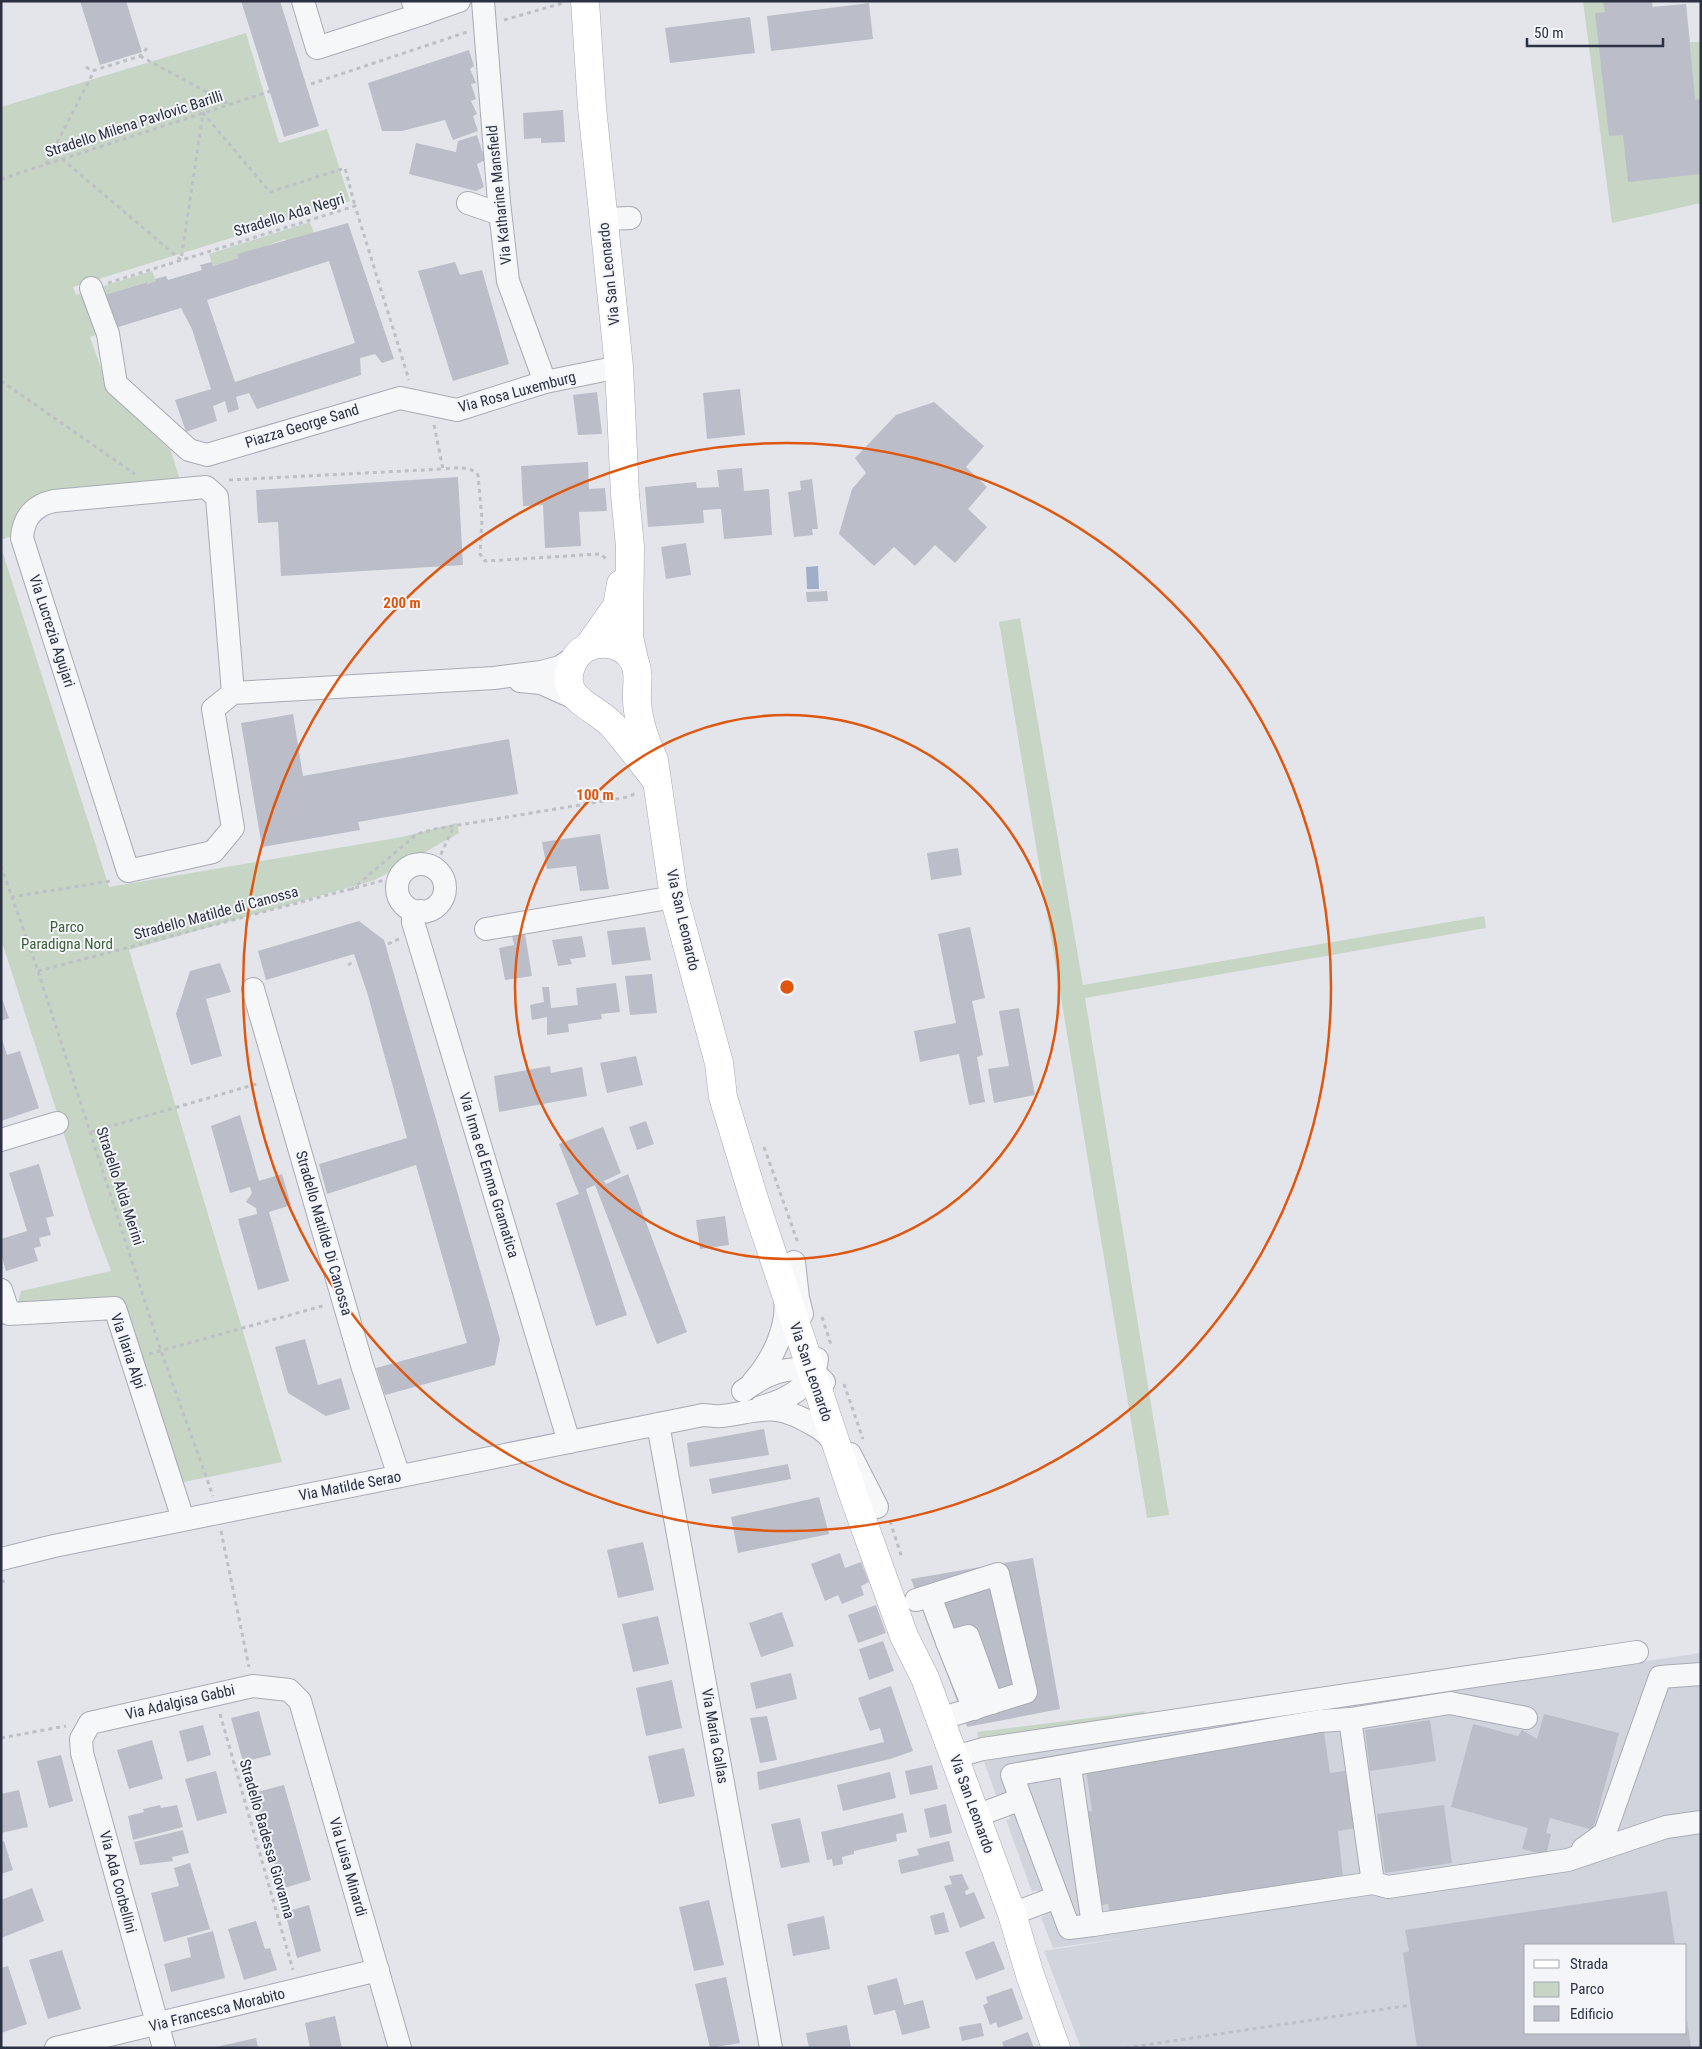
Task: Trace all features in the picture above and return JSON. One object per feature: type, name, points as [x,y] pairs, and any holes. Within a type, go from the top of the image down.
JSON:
[{"type":"main road","name":"Via San Leonardo","points":[[585,1],[592,107],[617,219],[619,367],[625,495],[630,546],[629,637],[636,675],[637,703],[649,749],[654,760],[674,897],[718,1058],[723,1097],[783,1289],[904,1636],[925,1678],[1016,1923],[1030,1975],[1056,2048]]},
{"type":"main road","name":"Via San Leonardo","points":[[583,651],[617,606],[622,575],[630,546]]},
{"type":"main road","points":[[583,704],[602,712],[624,706],[632,697],[636,675],[620,648],[610,644],[583,651],[573,662],[569,681],[583,704],[611,723],[656,780]]},
{"type":"main road","name":"Via San Leonardo","points":[[718,1058],[733,1089],[796,1253],[882,1511],[915,1632],[925,1678]]},
{"type":"main road","name":"Via San Leonardo","points":[[1016,1923],[1040,1970],[1072,2048]]},
{"type":"street","points":[[303,1],[317,48],[419,7],[459,1]]},
{"type":"street","name":"Via Katharine Mansfield","points":[[483,1],[508,281],[544,382]]},
{"type":"street","points":[[468,203],[502,205]]},
{"type":"street","name":"Piazza George Sand","points":[[91,288],[108,334],[116,384],[189,450],[207,455],[400,398],[416,401]]},
{"type":"street","name":"Via Rosa Luxemburg","points":[[416,401],[457,410],[544,382],[619,367]]},
{"type":"street","name":"Via Lucrezia Agujari","points":[[128,871],[22,538],[23,528],[34,509],[42,503],[54,501],[206,487],[217,497],[234,693]]},
{"type":"street","points":[[128,871],[213,852],[233,828],[213,709],[234,693],[494,678],[541,672],[560,667],[583,651]]},
{"type":"street","points":[[494,678],[541,683],[583,704]]},
{"type":"street","points":[[422,864],[434,868],[441,876],[444,892],[439,903],[432,908],[420,911],[411,910],[399,898],[397,888],[400,876],[414,865],[422,864]]},
{"type":"street","points":[[486,929],[674,897]]},
{"type":"street","name":"Via Irma ed Emma Gramatica","points":[[420,911],[413,917],[413,922],[569,1442]]},
{"type":"street","name":"Stradello Matilde Di Canossa","points":[[253,989],[343,1301],[399,1476]]},
{"type":"street","points":[[1,1140],[57,1123]]},
{"type":"street","points":[[796,1253],[799,1304],[816,1359],[811,1372],[825,1383],[852,1460],[882,1511]]},
{"type":"street","points":[[747,1400],[777,1343],[785,1308],[783,1289]]},
{"type":"street","name":"Via Ilaria Alpi","points":[[1,1290],[9,1314],[115,1308],[183,1520]]},
{"type":"street","name":"Via Matilde Serao","points":[[1,1559],[54,1546],[658,1424],[700,1416],[723,1416],[747,1400],[789,1397],[802,1386],[811,1372]]},
{"type":"street","name":"Via Matilde Serao","points":[[747,1400],[800,1417],[827,1435],[838,1451]]},
{"type":"street","name":"Via Maria Callas","points":[[658,1424],[771,2048]]},
{"type":"street","points":[[940,1719],[983,1706],[1026,1692],[998,1574],[923,1598],[983,1706]]},
{"type":"street","points":[[954,1757],[982,1748],[1637,1652]]},
{"type":"street","points":[[1568,1860],[1605,1833],[1660,1677],[1701,1674]]},
{"type":"street","name":"Via Adalgisa Gabbi","points":[[81,1739],[90,1723],[104,1719],[253,1686],[289,1690]]},
{"type":"street","name":"Via Luisa Minardi","points":[[289,1690],[300,1701],[400,2048]]},
{"type":"street","points":[[1526,1718],[1450,1703],[1350,1719],[1320,1721],[1070,1767],[1012,1775],[1068,1928],[1373,1884],[1388,1887],[1568,1860],[1666,1827],[1701,1822]]},
{"type":"street","points":[[1350,1719],[1373,1884]]},
{"type":"street","name":"Via Ada Corbellini","points":[[81,1739],[85,1763],[164,2048]]},
{"type":"street","points":[[1070,1767],[1093,1925]]},
{"type":"street","points":[[976,1816],[1021,1799]]},
{"type":"street","points":[[1016,1923],[1057,1897]]},
{"type":"street","name":"Via Francesca Morabito","points":[[56,2048],[378,1970]]},
{"type":"path","points":[[311,84],[484,26],[571,1]]},
{"type":"path","points":[[46,164],[92,71],[140,56],[148,46]]},
{"type":"path","points":[[140,56],[229,105]]},
{"type":"path","points":[[86,67],[92,71]]},
{"type":"path","name":"Stradello Milena Pavlovic Barilli","points":[[1,179],[274,90]]},
{"type":"path","points":[[203,113],[270,192],[345,168],[355,206]]},
{"type":"path","points":[[181,260],[203,113]]},
{"type":"path","points":[[62,159],[181,260]]},
{"type":"path","name":"Stradello Ada Negri","points":[[91,288],[355,206],[416,401]]},
{"type":"path","points":[[434,868],[454,826]]},
{"type":"path","name":"Stradello Alda Merini","points":[[1,866],[38,972],[161,1351],[217,1513],[253,1686]]},
{"type":"path","points":[[11,898],[118,880],[128,871]]},
{"type":"path","name":"Stradello Matilde di Canossa","points":[[38,972],[400,876]]},
{"type":"path","points":[[388,944],[394,941]]},
{"type":"path","points":[[348,965],[355,961]]},
{"type":"path","points":[[90,1132],[278,1078]]},
{"type":"path","points":[[761,1138],[796,1253]]},
{"type":"path","points":[[131,1359],[343,1301]]},
{"type":"path","points":[[820,1309],[832,1347]]},
{"type":"path","points":[[841,1375],[863,1440]]},
{"type":"path","points":[[882,1511],[903,1561]]},
{"type":"path","name":"Stradello Badessa Giovanna","points":[[214,1694],[299,1990]]},
{"type":"path","points":[[1,1738],[104,1719]]},
{"type":"path","points":[[1126,2048],[1411,2005]]},
{"type":"shaded area","points":[[1701,1653],[1701,2048],[1081,2048],[1044,1951],[1125,1938],[1053,1948],[1041,1917],[1046,1915],[1037,1890],[1032,1892],[1006,1820],[1010,1819],[1001,1794],[996,1795],[983,1759]]},
{"type":"green space","points":[[1583,1],[1652,1],[1653,7],[1686,4],[1690,42],[1701,42],[1701,203],[1612,223]]},
{"type":"green space","points":[[246,33],[279,143],[327,129],[350,201],[73,287],[76,295],[88,291],[101,333],[90,337],[108,388],[171,451],[180,480],[55,493],[15,535],[1,540],[1,107]]},
{"type":"green space","points":[[310,222],[314,233],[286,241],[285,239],[249,252],[237,254],[238,258],[213,266],[209,254]]},
{"type":"green space","points":[[152,271],[156,281],[147,284],[146,282],[106,295],[97,288]]},
{"type":"green space","name":"Parco Paradigna Nord","points":[[1,547],[109,887],[402,837],[457,823],[459,833],[375,880],[129,950],[282,1462],[179,1483],[121,1300],[17,1307],[21,1291],[111,1271],[91,1218],[1,939]]},
{"type":"green space","points":[[1020,618],[1083,985],[1484,916],[1486,928],[1085,998],[1169,1515],[1147,1518],[999,622]]},
{"type":"green space","points":[[1145,1711],[1143,1715],[979,1739],[977,1732]]},
{"type":"water","points":[[818,566],[819,589],[807,589],[806,567]]},
{"type":"building","points":[[80,1],[126,1],[142,52],[100,65]]},
{"type":"building","points":[[241,1],[280,1],[319,126],[284,137]]},
{"type":"building","points":[[1603,1],[1652,1],[1652,7],[1686,4],[1695,100],[1701,99],[1701,174],[1628,182],[1623,135],[1609,136],[1595,13],[1605,12]]},
{"type":"building","points":[[869,3],[873,39],[771,51],[767,16]]},
{"type":"building","points":[[750,17],[755,53],[670,63],[665,28]]},
{"type":"building","points":[[469,50],[474,66],[470,69],[476,83],[471,84],[476,99],[471,101],[477,114],[473,116],[478,131],[453,140],[445,120],[402,131],[382,131],[368,83]]},
{"type":"building","points":[[563,110],[565,142],[541,143],[541,138],[524,139],[523,113]]},
{"type":"building","points":[[477,135],[485,160],[477,164],[484,187],[476,191],[409,174],[416,143],[456,152],[458,141]]},
{"type":"building","points":[[348,223],[394,359],[382,363],[375,354],[360,358],[361,375],[257,409],[249,393],[236,397],[239,409],[228,413],[225,401],[213,406],[217,421],[186,432],[175,400],[211,389],[192,329],[181,308],[115,328],[105,295],[147,282],[147,284],[156,281],[155,279],[166,276],[168,280],[202,270],[200,265],[212,262],[213,266],[238,258],[237,254]],"holes":[[[329,261],[355,343],[235,382],[207,300]]]},
{"type":"building","points":[[455,262],[460,275],[482,270],[509,364],[453,381],[418,271]]},
{"type":"building","points":[[740,389],[745,435],[707,439],[703,393]]},
{"type":"building","points":[[597,392],[602,434],[578,435],[573,395]]},
{"type":"building","points":[[934,402],[984,446],[966,467],[987,487],[968,509],[987,527],[955,563],[935,545],[915,566],[894,547],[874,566],[839,534],[852,489],[866,473],[855,458],[896,415]]},
{"type":"building","points":[[588,462],[589,489],[605,488],[607,511],[579,512],[581,546],[545,548],[543,505],[523,506],[521,466]]},
{"type":"building","points":[[742,468],[744,491],[769,489],[772,535],[724,539],[721,509],[703,510],[704,523],[648,527],[645,487],[696,482],[697,488],[719,487],[717,470]]},
{"type":"building","points":[[458,477],[463,565],[281,576],[278,522],[258,523],[256,490]]},
{"type":"building","points":[[812,479],[818,529],[812,529],[813,535],[794,537],[788,492],[801,490],[800,481]]},
{"type":"building","points":[[686,543],[691,575],[666,579],[661,547]]},
{"type":"building","points":[[827,591],[828,601],[807,602],[806,592]]},
{"type":"building","points":[[293,714],[303,776],[509,739],[518,794],[358,822],[360,830],[262,847],[241,723]]},
{"type":"building","points":[[600,834],[609,889],[580,891],[576,866],[547,869],[542,842]]},
{"type":"building","points":[[958,848],[962,875],[931,880],[927,853]]},
{"type":"building","points":[[359,921],[384,940],[500,1339],[495,1365],[385,1395],[376,1368],[467,1343],[416,1165],[327,1194],[319,1164],[407,1138],[367,992],[354,954],[266,980],[258,951]]},
{"type":"building","points":[[645,927],[651,960],[612,965],[607,931]]},
{"type":"building","points":[[970,927],[985,998],[972,1001],[983,1055],[977,1057],[985,1102],[969,1105],[959,1054],[920,1062],[914,1031],[956,1023],[938,934]]},
{"type":"building","points":[[525,934],[532,976],[505,980],[499,948],[514,945],[512,936]]},
{"type":"building","points":[[582,936],[586,957],[570,959],[572,964],[558,966],[552,940]]},
{"type":"building","points":[[220,963],[231,992],[206,999],[222,1056],[191,1065],[176,1014],[190,971]]},
{"type":"building","points":[[652,974],[657,1013],[630,1015],[625,976]]},
{"type":"building","points":[[616,983],[620,1012],[601,1014],[602,1019],[568,1024],[569,1032],[547,1035],[547,1017],[532,1020],[530,1005],[544,1002],[542,987],[549,987],[551,1008],[578,1005],[576,988]]},
{"type":"building","points":[[1,996],[9,1018],[1,1021]]},
{"type":"building","points":[[1019,1008],[1035,1095],[994,1103],[988,1069],[1009,1066],[999,1011]]},
{"type":"building","points":[[2,1039],[7,1055],[20,1051],[39,1108],[1,1121]]},
{"type":"building","points":[[636,1056],[643,1085],[607,1093],[600,1063]]},
{"type":"building","points":[[550,1066],[551,1073],[582,1067],[587,1096],[499,1112],[494,1076]]},
{"type":"building","points":[[240,1115],[259,1181],[282,1174],[291,1205],[269,1212],[289,1281],[258,1290],[238,1219],[257,1214],[256,1208],[246,1202],[252,1193],[250,1187],[230,1193],[211,1126]]},
{"type":"building","points":[[646,1121],[654,1144],[637,1150],[629,1127]]},
{"type":"building","points":[[603,1127],[621,1173],[604,1181],[606,1184],[628,1174],[687,1332],[657,1344],[595,1185],[586,1189],[627,1315],[596,1326],[556,1203],[579,1194],[559,1144]]},
{"type":"building","points":[[39,1164],[54,1216],[46,1218],[51,1235],[39,1238],[41,1246],[34,1248],[38,1261],[6,1271],[1,1254],[1,1239],[27,1231],[9,1173]]},
{"type":"building","points":[[725,1216],[729,1245],[700,1249],[696,1220]]},
{"type":"building","points":[[305,1339],[318,1385],[341,1378],[350,1409],[326,1416],[288,1393],[275,1347]]},
{"type":"building","points":[[764,1429],[769,1455],[690,1467],[687,1443]]},
{"type":"building","points":[[788,1464],[791,1479],[712,1494],[709,1479]]},
{"type":"building","points":[[819,1497],[829,1534],[738,1553],[731,1517]]},
{"type":"building","points":[[643,1542],[654,1590],[618,1598],[607,1550]]},
{"type":"building","points":[[840,1553],[845,1568],[861,1562],[869,1582],[861,1586],[864,1595],[842,1604],[838,1595],[825,1601],[811,1564]]},
{"type":"building","points":[[1033,1558],[1060,1709],[967,1727],[911,1579]]},
{"type":"building","points":[[876,1605],[886,1633],[858,1643],[848,1615]]},
{"type":"building","points":[[782,1612],[794,1646],[761,1657],[749,1623]]},
{"type":"building","points":[[658,1616],[669,1664],[633,1672],[622,1624]]},
{"type":"building","points":[[883,1641],[894,1671],[869,1680],[859,1649]]},
{"type":"building","points":[[791,1673],[797,1699],[756,1709],[750,1683]]},
{"type":"building","points":[[672,1680],[682,1728],[646,1736],[636,1688]]},
{"type":"building","points":[[891,1686],[913,1751],[890,1759],[759,1790],[757,1772],[884,1742],[880,1728],[870,1731],[858,1698]]},
{"type":"building","points":[[259,1711],[271,1755],[243,1762],[231,1718]]},
{"type":"building","points":[[1544,1714],[1619,1733],[1593,1830],[1550,1818],[1546,1833],[1551,1834],[1546,1855],[1522,1849],[1528,1828],[1451,1807],[1473,1724],[1518,1736],[1522,1730],[1537,1739]]},
{"type":"building","points":[[767,1716],[777,1760],[760,1763],[750,1718]]},
{"type":"building","points":[[1430,1720],[1436,1761],[1370,1771],[1365,1730]]},
{"type":"building","points":[[203,1725],[211,1755],[187,1762],[179,1731]]},
{"type":"building","points":[[1324,1732],[1330,1773],[1351,1770],[1356,1828],[1338,1831],[1343,1877],[1140,1908],[1109,1911],[1108,1904],[1097,1906],[1083,1812],[1092,1811],[1086,1770]]},
{"type":"building","points":[[152,1740],[163,1779],[129,1789],[117,1750]]},
{"type":"building","points":[[684,1748],[695,1796],[659,1804],[648,1756]]},
{"type":"building","points":[[61,1755],[73,1801],[49,1808],[37,1761]]},
{"type":"building","points":[[932,1765],[938,1789],[910,1795],[905,1771]]},
{"type":"building","points":[[216,1771],[227,1813],[197,1821],[185,1779]]},
{"type":"building","points":[[890,1772],[896,1798],[843,1811],[837,1785]]},
{"type":"building","points":[[284,1785],[311,1880],[281,1889],[274,1863],[269,1865],[256,1818],[260,1817],[253,1793]]},
{"type":"building","points":[[19,1790],[28,1827],[1,1833],[1,1794]]},
{"type":"building","points":[[946,1804],[952,1833],[930,1838],[924,1809]]},
{"type":"building","points":[[160,1805],[161,1808],[177,1805],[183,1827],[133,1840],[128,1816],[144,1812],[143,1809]]},
{"type":"building","points":[[1444,1805],[1452,1863],[1385,1873],[1377,1814]]},
{"type":"building","points":[[903,1813],[907,1832],[896,1834],[897,1841],[854,1851],[854,1854],[842,1857],[843,1864],[833,1866],[832,1859],[827,1860],[821,1832]]},
{"type":"building","points":[[800,1818],[810,1862],[781,1868],[771,1824]]},
{"type":"building","points":[[183,1830],[189,1853],[172,1857],[173,1861],[140,1865],[134,1842]]},
{"type":"building","points":[[4,1841],[13,1870],[1,1874],[1,1842]]},
{"type":"building","points":[[949,1841],[954,1861],[901,1874],[898,1860],[919,1855],[917,1849]]},
{"type":"building","points":[[190,1863],[210,1929],[164,1942],[151,1893],[179,1886],[174,1868]]},
{"type":"building","points":[[962,1874],[969,1889],[965,1891],[966,1895],[974,1892],[985,1918],[960,1928],[944,1886],[952,1884],[949,1876]]},
{"type":"building","points":[[32,1888],[44,1921],[1,1938],[1,1900]]},
{"type":"building","points":[[1667,1891],[1675,1944],[1524,1944],[1524,2034],[1687,2034],[1687,2020],[1691,2048],[1417,2048],[1403,1953],[1409,1951],[1405,1930]]},
{"type":"building","points":[[709,1900],[724,1965],[694,1971],[679,1907]]},
{"type":"building","points":[[309,1905],[321,1951],[297,1958],[285,1912]]},
{"type":"building","points":[[944,1912],[949,1932],[935,1935],[930,1916]]},
{"type":"building","points":[[824,1916],[830,1949],[793,1956],[787,1924]]},
{"type":"building","points":[[256,1921],[265,1949],[270,1948],[277,1970],[244,1980],[228,1929]]},
{"type":"building","points":[[213,1931],[225,1978],[171,1992],[164,1964],[191,1957],[187,1938]]},
{"type":"building","points":[[994,1941],[1005,1969],[976,1980],[965,1952]]},
{"type":"building","points":[[62,1950],[81,2009],[48,2019],[29,1960]]},
{"type":"building","points":[[8,1966],[27,2024],[1,2033],[1,1968]]},
{"type":"building","points":[[726,1977],[740,2043],[710,2048],[695,1984]]},
{"type":"building","points":[[897,1978],[904,2005],[923,2000],[930,2028],[902,2035],[895,2010],[874,2015],[867,1986]]},
{"type":"building","points":[[1012,1988],[1023,2019],[998,2028],[996,2022],[990,2025],[983,2005],[988,2003],[986,1997]]},
{"type":"building","points":[[335,2016],[342,2048],[310,2048],[305,2023]]},
{"type":"building","points":[[981,2023],[984,2036],[962,2041],[959,2027]]},
{"type":"building","points":[[847,2025],[851,2048],[809,2048],[806,2033]]},
{"type":"building","points":[[1028,2032],[1034,2048],[1004,2048],[1002,2042]]},
{"type":"building","points":[[256,2038],[258,2048],[216,2048],[216,2047]]}]
